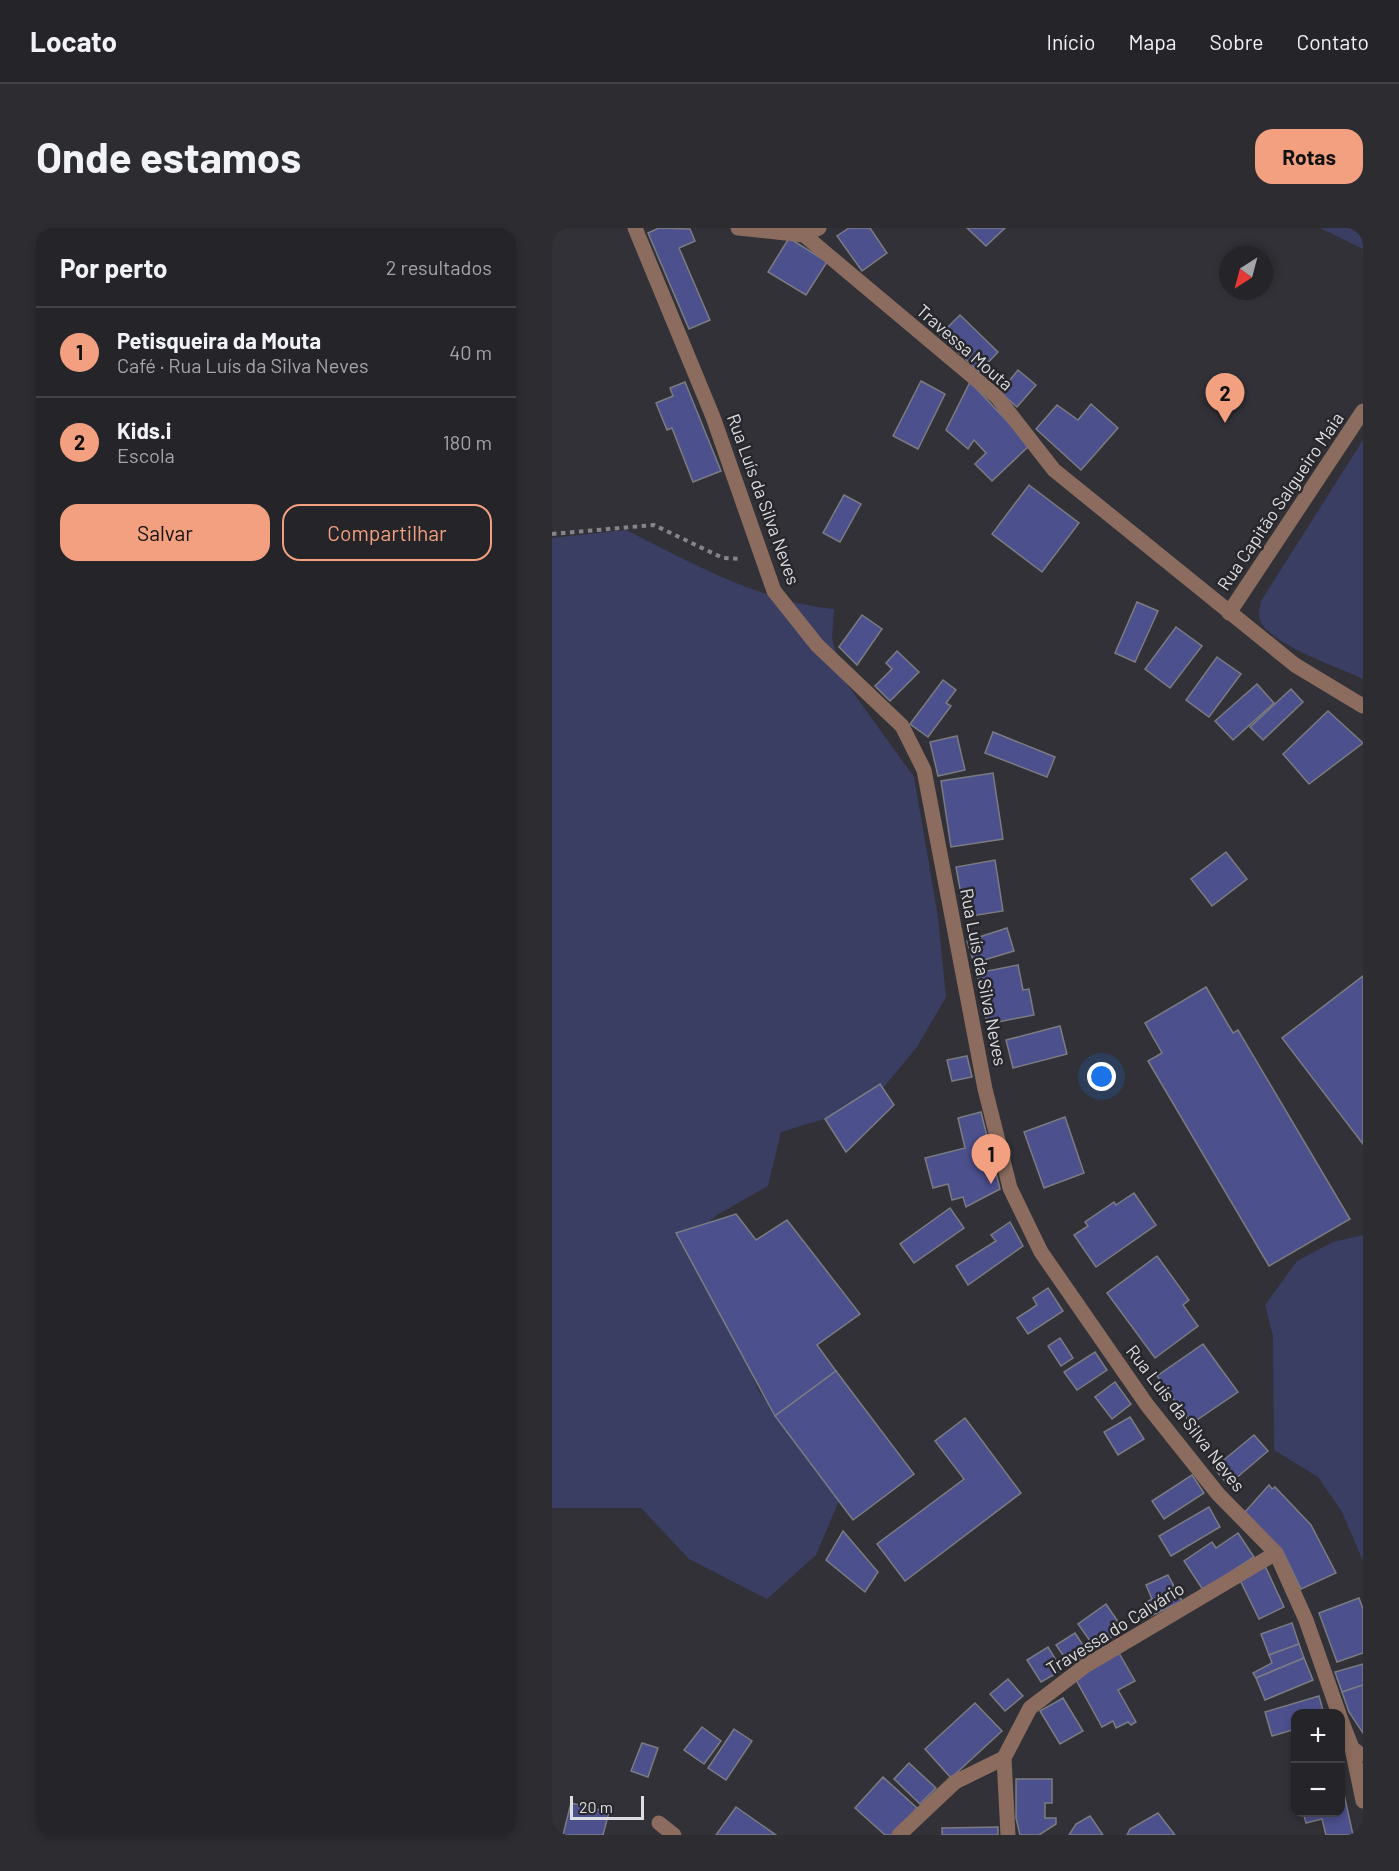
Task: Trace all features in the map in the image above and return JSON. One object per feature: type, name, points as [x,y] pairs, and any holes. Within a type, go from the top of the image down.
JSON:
[{"type":"street","name":"Rua Luís da Silva Neves","points":[[635,228],[713,417],[774,591],[818,645],[902,726],[924,770],[985,1089],[1010,1188],[1041,1252],[1147,1405],[1218,1494],[1276,1553],[1306,1620],[1338,1709]]},
{"type":"street","points":[[738,228],[804,235],[819,228]]},
{"type":"street","name":"Travessa Mouta","points":[[804,235],[997,397],[1054,470],[1295,665],[1363,706]]},
{"type":"street","name":"Rua Capitão Salgueiro Maia","points":[[1229,613],[1363,411]]},
{"type":"street","name":"Travessa do Calvário","points":[[1004,1758],[1030,1708],[1085,1666],[1276,1553]]},
{"type":"street","name":"Rua Luís da Silva Neves","points":[[1345,1726],[1357,1752],[1363,1802]]},
{"type":"street","points":[[899,1835],[955,1782],[1004,1758],[1008,1835]]},
{"type":"street","points":[[659,1822],[674,1835]]},
{"type":"path","points":[[552,534],[654,525],[723,558],[764,561]]},
{"type":"shaded area","points":[[1320,228],[1363,228],[1363,249]]},
{"type":"shaded area","points":[[1363,440],[1363,679],[1283,642],[1264,627],[1259,614],[1261,601]]},
{"type":"shaded area","points":[[626,530],[726,579],[752,589],[806,605],[834,609],[832,639],[844,680],[914,777],[938,917],[946,997],[917,1047],[868,1106],[781,1132],[768,1186],[717,1215],[694,1237],[759,1392],[841,1496],[816,1555],[767,1599],[689,1559],[641,1508],[552,1508],[552,538]]},
{"type":"shaded area","points":[[1363,1235],[1363,1561],[1342,1512],[1318,1477],[1274,1450],[1273,1336],[1265,1305],[1297,1261],[1333,1242]]},
{"type":"building","points":[[659,228],[690,229],[695,241],[679,248],[710,320],[689,329],[648,233]]},
{"type":"building","points":[[849,228],[870,228],[887,253],[862,271],[837,236]]},
{"type":"building","points":[[967,228],[1005,228],[986,246]]},
{"type":"building","points":[[789,238],[827,262],[806,295],[768,272]]},
{"type":"building","points":[[960,315],[998,352],[979,372],[940,335]]},
{"type":"building","points":[[1018,370],[1036,385],[1017,407],[1000,392]]},
{"type":"building","points":[[921,381],[945,394],[918,449],[893,436]]},
{"type":"building","points":[[685,382],[721,471],[693,482],[672,428],[667,430],[656,403],[673,396],[670,388]]},
{"type":"building","points":[[970,382],[1030,445],[992,481],[975,464],[986,453],[974,440],[968,449],[946,430]]},
{"type":"building","points":[[1091,404],[1118,428],[1081,470],[1036,429],[1057,405],[1078,420]]},
{"type":"building","points":[[1029,485],[1079,523],[1042,572],[992,534]]},
{"type":"building","points":[[844,495],[861,504],[840,542],[823,533]]},
{"type":"building","points":[[1137,602],[1158,611],[1135,662],[1115,653]]},
{"type":"building","points":[[862,615],[882,629],[857,665],[839,647]]},
{"type":"building","points":[[1176,627],[1202,646],[1170,688],[1145,669]]},
{"type":"building","points":[[897,651],[919,672],[890,701],[875,686],[892,669],[886,663]]},
{"type":"building","points":[[1217,657],[1241,674],[1209,717],[1186,700]]},
{"type":"building","points":[[943,680],[956,690],[946,703],[951,706],[928,737],[910,724]]},
{"type":"building","points":[[1257,684],[1274,703],[1233,740],[1215,721]]},
{"type":"building","points":[[1291,689],[1303,702],[1263,740],[1250,727]]},
{"type":"building","points":[[1328,711],[1363,743],[1309,784],[1283,754]]},
{"type":"building","points":[[993,732],[1055,757],[1047,777],[985,753]]},
{"type":"building","points":[[957,736],[965,770],[938,776],[930,742]]},
{"type":"building","points":[[993,773],[1003,839],[951,847],[941,781]]},
{"type":"building","points":[[1226,852],[1247,879],[1212,906],[1191,879]]},
{"type":"building","points":[[995,860],[1003,911],[965,917],[956,867]]},
{"type":"building","points":[[1007,928],[1014,951],[974,963],[967,941]]},
{"type":"building","points":[[1018,965],[1023,990],[1029,989],[1034,1015],[987,1024],[977,973]]},
{"type":"building","points":[[1363,976],[1363,1144],[1282,1038]]},
{"type":"building","points":[[1206,987],[1233,1033],[1238,1030],[1350,1219],[1269,1266],[1148,1061],[1162,1053],[1145,1023]]},
{"type":"building","points":[[1060,1026],[1067,1054],[1013,1068],[1006,1040]]},
{"type":"building","points":[[967,1056],[972,1077],[952,1081],[947,1060]]},
{"type":"building","points":[[880,1084],[894,1105],[846,1152],[825,1119]]},
{"type":"building","points":[[981,1112],[1000,1189],[966,1207],[963,1197],[952,1200],[948,1184],[933,1188],[925,1158],[965,1148],[958,1118]]},
{"type":"building","points":[[1065,1117],[1084,1173],[1044,1188],[1024,1132]]},
{"type":"building","points":[[1134,1193],[1156,1225],[1096,1267],[1074,1235],[1088,1226],[1085,1222],[1114,1202],[1116,1205]]},
{"type":"building","points":[[950,1208],[964,1228],[914,1263],[900,1244]]},
{"type":"building","points":[[736,1214],[756,1240],[787,1220],[860,1314],[817,1345],[836,1371],[775,1416],[676,1233]]},
{"type":"building","points":[[1010,1222],[1023,1246],[968,1285],[956,1266],[996,1241],[991,1235]]},
{"type":"building","points":[[1157,1256],[1189,1300],[1183,1305],[1198,1326],[1155,1358],[1107,1293]]},
{"type":"building","points":[[1048,1288],[1063,1311],[1028,1334],[1017,1318],[1037,1305],[1033,1298]]},
{"type":"building","points":[[1060,1338],[1073,1358],[1061,1366],[1048,1346]]},
{"type":"building","points":[[1203,1344],[1238,1392],[1191,1424],[1157,1376]]},
{"type":"building","points":[[1095,1352],[1107,1370],[1077,1390],[1064,1372]]},
{"type":"building","points":[[836,1371],[914,1474],[853,1520],[775,1416]]},
{"type":"building","points":[[1115,1382],[1131,1404],[1112,1419],[1095,1397]]},
{"type":"building","points":[[1130,1417],[1144,1439],[1118,1455],[1104,1432]]},
{"type":"building","points":[[965,1418],[1021,1493],[905,1581],[877,1544],[964,1479],[935,1441]]},
{"type":"building","points":[[1254,1435],[1268,1451],[1228,1485],[1214,1468]]},
{"type":"building","points":[[1192,1475],[1204,1493],[1164,1519],[1152,1501]]},
{"type":"building","points":[[1269,1485],[1272,1489],[1275,1487],[1311,1525],[1336,1573],[1301,1589],[1283,1552],[1245,1512]]},
{"type":"building","points":[[1209,1507],[1220,1527],[1171,1556],[1159,1536]]},
{"type":"building","points":[[843,1531],[878,1572],[865,1592],[826,1560]]},
{"type":"building","points":[[1238,1533],[1254,1557],[1203,1590],[1184,1561],[1212,1542],[1216,1548]]},
{"type":"building","points":[[1265,1566],[1284,1607],[1259,1619],[1239,1578]]},
{"type":"building","points":[[1168,1575],[1182,1601],[1149,1617],[1143,1604],[1152,1599],[1146,1585]]},
{"type":"building","points":[[1359,1598],[1363,1609],[1363,1653],[1337,1662],[1319,1613]]},
{"type":"building","points":[[1106,1604],[1123,1629],[1095,1648],[1078,1624]]},
{"type":"building","points":[[1292,1623],[1299,1644],[1269,1655],[1261,1634]]},
{"type":"building","points":[[1075,1633],[1088,1653],[1070,1665],[1056,1645]]},
{"type":"building","points":[[1299,1644],[1304,1658],[1256,1678],[1253,1673],[1272,1663],[1269,1655]]},
{"type":"building","points":[[1048,1647],[1062,1670],[1041,1682],[1027,1660]]},
{"type":"building","points":[[1119,1653],[1135,1681],[1118,1690],[1136,1722],[1131,1725],[1128,1722],[1116,1728],[1113,1721],[1102,1727],[1075,1678]]},
{"type":"building","points":[[1304,1658],[1313,1680],[1265,1700],[1256,1678]]},
{"type":"building","points":[[1363,1664],[1363,1685],[1342,1692],[1335,1672]]},
{"type":"building","points":[[1008,1679],[1023,1696],[1005,1711],[990,1694]]},
{"type":"building","points":[[1363,1685],[1363,1733],[1349,1712],[1342,1692]]},
{"type":"building","points":[[1319,1696],[1323,1709],[1291,1709],[1291,1730],[1272,1736],[1265,1712]]},
{"type":"building","points":[[1063,1698],[1083,1731],[1060,1744],[1040,1711]]},
{"type":"building","points":[[975,1703],[1002,1731],[951,1778],[925,1749]]},
{"type":"building","points":[[702,1727],[721,1741],[704,1764],[684,1750]]},
{"type":"building","points":[[734,1729],[752,1741],[726,1780],[708,1768]]},
{"type":"building","points":[[642,1743],[658,1748],[648,1777],[631,1771]]},
{"type":"building","points":[[909,1763],[936,1788],[920,1804],[894,1779]]},
{"type":"building","points":[[883,1777],[917,1808],[892,1835],[885,1835],[855,1808]]},
{"type":"building","points":[[1016,1779],[1052,1779],[1052,1803],[1045,1803],[1045,1818],[1056,1818],[1056,1824],[1039,1835],[1020,1835],[1016,1818]]},
{"type":"building","points":[[1345,1799],[1353,1835],[1326,1835],[1322,1819],[1306,1823],[1304,1817],[1345,1817]]},
{"type":"building","points":[[571,1803],[609,1812],[603,1835],[563,1835]]},
{"type":"building","points":[[736,1807],[776,1835],[716,1835]]},
{"type":"building","points":[[1158,1813],[1175,1835],[1127,1835],[1130,1829]]},
{"type":"building","points":[[1090,1816],[1103,1835],[1069,1835],[1076,1824]]},
{"type":"building","points":[[998,1827],[998,1835],[942,1835],[942,1828]]},
{"type":"place","name":"Kids.i","points":[[1225,423]]},
{"type":"place","name":"Petisqueira da Mouta","points":[[991,1184]]}]
